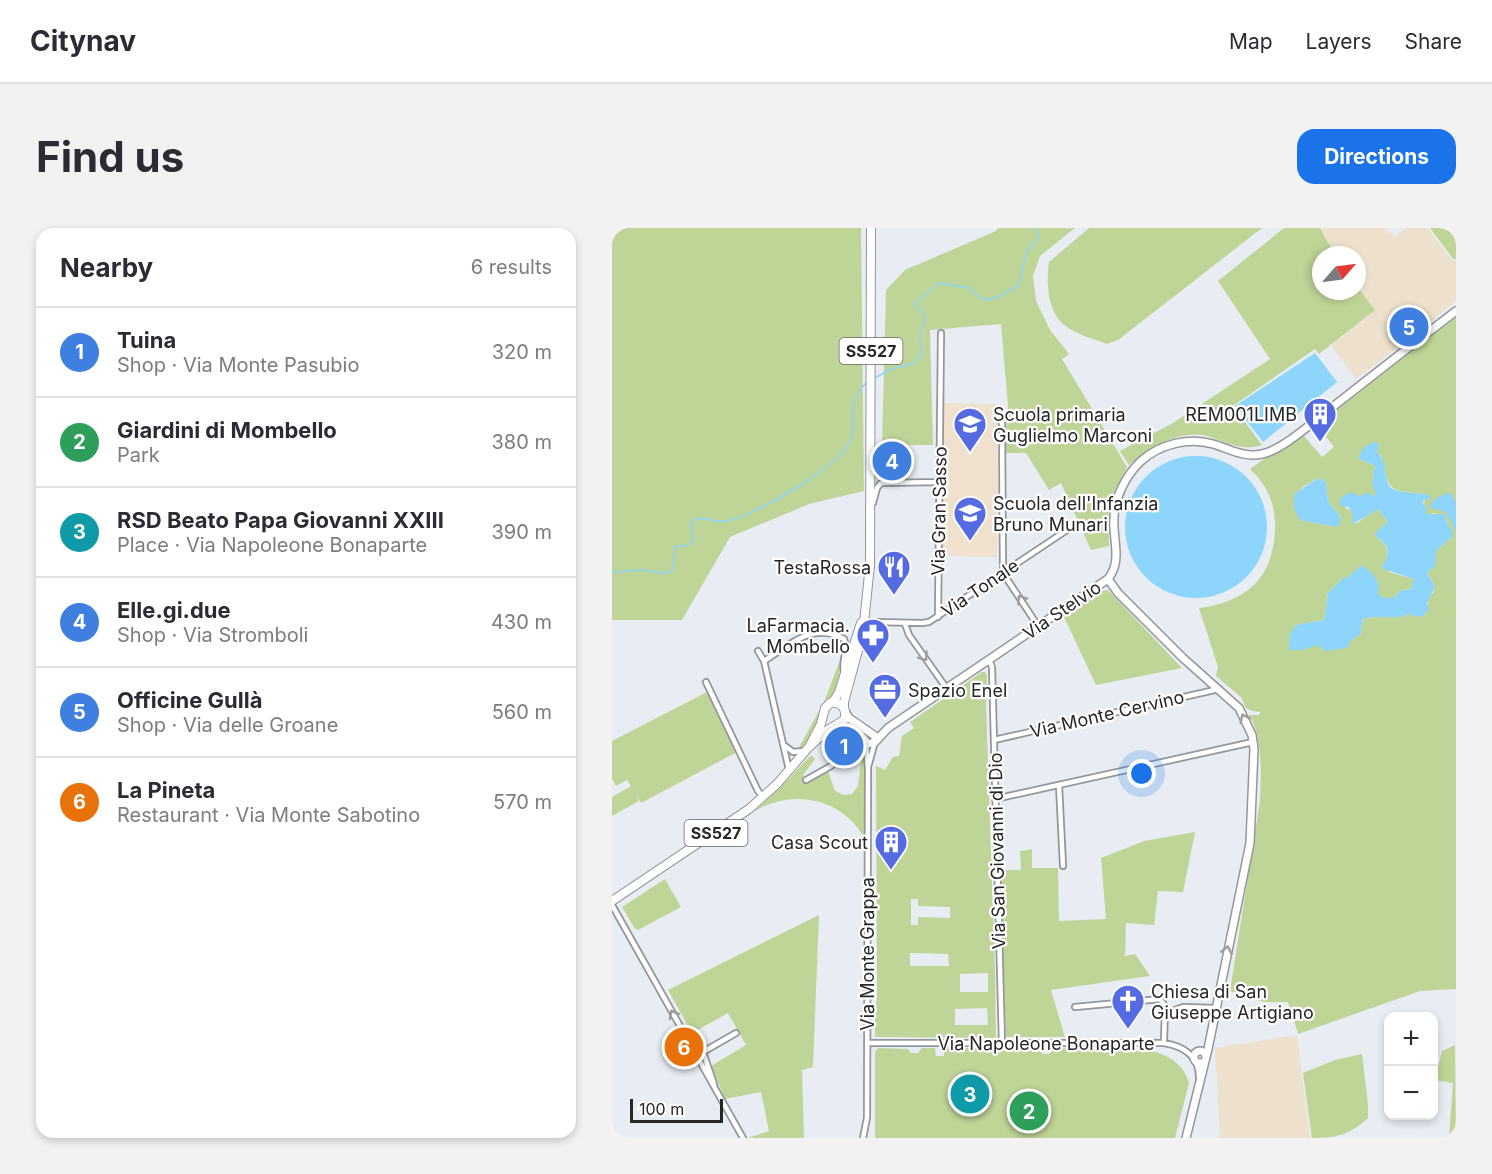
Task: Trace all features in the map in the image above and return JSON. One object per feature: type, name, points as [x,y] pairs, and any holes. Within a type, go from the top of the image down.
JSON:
[{"type":"main road","name":"SS527","points":[[871,228],[871,510]]},
{"type":"main road","points":[[808,748],[828,729],[844,720],[844,702],[864,618],[869,574],[871,510]]},
{"type":"main road","points":[[808,748],[820,726],[825,708],[838,692],[857,631],[864,618]]},
{"type":"main road","points":[[830,703],[837,703],[845,710]]},
{"type":"main road","points":[[823,715],[828,723],[837,725]]},
{"type":"main road","name":"SS527","points":[[612,903],[726,826],[763,797],[808,748]]},
{"type":"street","name":"Via Stelvio","points":[[875,742],[888,728],[1108,579],[1115,570],[1113,519],[1119,496],[1125,481],[1142,459],[1176,443],[1193,441],[1212,444],[1243,454],[1259,455],[1271,452],[1307,427],[1456,310]]},
{"type":"street","name":"Via Gran Sasso","points":[[938,617],[941,333]]},
{"type":"street","points":[[1002,421],[1004,573],[1038,626]]},
{"type":"street","points":[[871,510],[877,488],[881,483],[940,482]]},
{"type":"street","name":"Via Tonale","points":[[874,622],[921,623],[938,617],[1076,524]]},
{"type":"street","points":[[1108,579],[1183,658],[1244,714],[1253,742],[1250,843],[1206,1058],[1186,1138]]},
{"type":"street","points":[[905,624],[909,635],[946,688]]},
{"type":"street","points":[[764,661],[812,633],[827,633],[843,638],[846,646],[842,665],[844,673]]},
{"type":"street","points":[[758,651],[764,661],[790,770]]},
{"type":"street","name":"Via San Giovanni di Dio","points":[[989,660],[992,666],[1002,1043]]},
{"type":"street","points":[[706,682],[758,791],[763,797]]},
{"type":"street","name":"Via Monte Cervino","points":[[994,740],[1219,689]]},
{"type":"street","points":[[806,780],[831,766],[853,748],[875,742],[875,736],[848,716],[845,710]]},
{"type":"street","points":[[837,725],[851,727],[861,734],[866,744]]},
{"type":"street","points":[[866,729],[875,732],[888,728]]},
{"type":"street","points":[[783,741],[786,747],[793,752],[798,753],[808,748]]},
{"type":"street","name":"Via Monte Grappa","points":[[868,770],[875,742]]},
{"type":"street","points":[[995,799],[1253,742]]},
{"type":"street","name":"Via Monte Grappa","points":[[863,1138],[867,1118],[868,770],[866,744]]},
{"type":"street","points":[[1059,785],[1063,866]]},
{"type":"street","points":[[612,903],[743,1138]]},
{"type":"street","points":[[1075,1007],[1160,999],[1166,1014],[1164,1043]]},
{"type":"street","points":[[1166,1014],[1183,1007],[1216,1008]]},
{"type":"street","points":[[715,1090],[712,1074],[703,1052],[736,1033]]},
{"type":"street","name":"Via Napoleone Bonaparte","points":[[867,1043],[1164,1043],[1184,1049],[1195,1060]]},
{"type":"street","points":[[1195,1060],[1201,1063],[1206,1058]]},
{"type":"street","points":[[1195,1060],[1199,1070],[1198,1083]]},
{"type":"shaded area","points":[[1320,228],[1386,228],[1394,237],[1406,228],[1428,228],[1453,262],[1456,260],[1456,301],[1356,379],[1331,346],[1375,310],[1366,298],[1366,246],[1331,246]]},
{"type":"shaded area","name":"Scuola primaria Guglielmo Marconi","points":[[943,403],[997,404],[998,501],[993,504],[995,511],[998,512],[997,557],[942,556]]},
{"type":"shaded area","points":[[1297,1035],[1310,1138],[1220,1138],[1215,1048]]},
{"type":"green space","points":[[612,228],[861,228],[864,491],[809,504],[730,537],[682,620],[612,620]]},
{"type":"green space","points":[[998,228],[1075,228],[1040,256],[1033,276],[1036,301],[1050,330],[1069,354],[1062,359],[1127,467],[1108,503],[1109,546],[1091,550],[1061,483],[1049,490],[1026,453],[1004,453],[1008,406],[1001,324],[930,330],[933,445],[882,445],[886,290],[905,270],[996,231]]},
{"type":"green space","points":[[1089,228],[1262,228],[1118,340],[1107,344],[1081,335],[1067,327],[1055,314],[1049,298],[1049,262]]},
{"type":"green space","points":[[1284,228],[1320,228],[1330,246],[1312,246],[1312,300],[1366,300],[1366,298],[1375,310],[1319,354],[1315,349],[1233,406],[1262,445],[1241,447],[1207,436],[1187,435],[1165,441],[1129,465],[1120,451],[1173,423],[1270,359],[1218,281]]},
{"type":"green space","points":[[1430,228],[1456,228],[1456,258],[1454,260]]},
{"type":"green space","points":[[1456,314],[1456,989],[1420,991],[1298,1034],[1288,1002],[1264,1002],[1230,991],[1260,800],[1259,745],[1254,724],[1249,715],[1259,715],[1260,712],[1246,708],[1241,697],[1216,676],[1218,667],[1199,608],[1230,600],[1254,585],[1262,575],[1273,548],[1274,513],[1266,489],[1250,469],[1300,434],[1322,457],[1334,447],[1315,423]],"holes":[[[1381,455],[1389,484],[1399,491],[1429,495],[1424,502],[1426,515],[1434,513],[1445,518],[1452,537],[1436,551],[1434,566],[1427,573],[1433,583],[1434,591],[1428,599],[1428,605],[1401,617],[1363,619],[1360,635],[1325,651],[1296,625],[1324,620],[1328,593],[1343,578],[1384,598],[1394,598],[1400,591],[1411,589],[1415,579],[1389,572],[1387,549],[1379,539],[1377,531],[1388,522],[1377,508],[1357,523],[1353,523],[1353,512],[1344,507],[1377,496],[1372,482],[1375,466],[1361,460]],[[1318,478],[1326,482],[1328,501],[1341,518],[1331,526],[1300,520],[1301,488]]]},
{"type":"green space","points":[[1108,590],[1182,668],[1096,685],[1063,615],[1100,591]]},
{"type":"green space","points":[[844,649],[837,686],[823,705]]},
{"type":"green space","points":[[985,672],[987,676],[996,1038],[875,1037],[877,998],[876,766],[885,770],[893,757],[899,756],[902,736],[914,728],[910,722]],"holes":[[[911,899],[918,899],[918,906],[950,907],[950,918],[918,917],[918,925],[911,925]],[[910,953],[948,954],[949,966],[910,966]],[[988,973],[988,992],[960,992],[960,974]],[[987,1008],[988,1025],[955,1025],[955,1009]]]},
{"type":"green space","points":[[707,692],[739,751],[641,803],[635,793],[639,801],[612,816],[612,797],[631,786],[627,780],[616,786],[612,779],[612,741]]},
{"type":"green space","points":[[819,711],[818,722],[813,734],[797,751]]},
{"type":"green space","points":[[862,753],[864,757],[865,839],[843,814],[815,801],[784,800],[753,812],[780,788],[811,755],[815,759],[803,775],[806,782],[828,771],[835,791],[844,795],[852,794],[858,786]]},
{"type":"green space","points":[[1195,832],[1183,892],[1158,891],[1154,925],[1126,923],[1125,956],[1135,954],[1150,976],[1051,990],[1065,1037],[1006,1037],[1000,870],[1021,870],[1020,851],[1032,849],[1032,868],[1058,868],[1059,921],[1106,919],[1101,858],[1144,841]]},
{"type":"green space","points":[[665,879],[681,907],[638,930],[635,929],[622,907]]},
{"type":"green space","points":[[819,915],[813,1067],[802,1070],[804,1138],[748,1138],[769,1131],[761,1092],[725,1099],[711,1066],[746,1045],[728,1013],[692,1033],[668,990]]},
{"type":"green space","points":[[1455,1045],[1456,1138],[1449,1138],[1453,1083],[1438,1080],[1442,1051]]},
{"type":"green space","points":[[878,1048],[908,1049],[911,1053],[918,1053],[922,1048],[935,1048],[936,1056],[944,1056],[944,1048],[1038,1048],[1043,1054],[1049,1054],[1053,1048],[1156,1052],[1177,1063],[1189,1083],[1175,1138],[875,1138],[875,1052]]},
{"type":"green space","points":[[1362,1054],[1368,1118],[1342,1134],[1312,1138],[1303,1073],[1335,1060]]},
{"type":"water","points":[[1315,353],[1337,382],[1263,442],[1235,406]]},
{"type":"water","points":[[1375,442],[1379,444],[1377,452],[1383,462],[1388,484],[1395,490],[1430,495],[1430,499],[1424,500],[1423,504],[1427,508],[1426,514],[1445,514],[1447,524],[1453,532],[1452,537],[1436,551],[1435,566],[1427,573],[1435,587],[1427,603],[1429,609],[1419,617],[1408,614],[1401,617],[1363,619],[1360,635],[1351,640],[1347,648],[1325,651],[1318,645],[1303,650],[1289,650],[1290,634],[1296,625],[1324,620],[1328,593],[1343,578],[1347,578],[1362,565],[1375,578],[1379,589],[1378,594],[1384,598],[1394,598],[1400,591],[1411,589],[1414,579],[1381,568],[1387,550],[1384,543],[1375,536],[1377,531],[1388,522],[1378,509],[1353,524],[1352,512],[1348,507],[1339,505],[1341,498],[1349,492],[1360,496],[1366,493],[1376,496],[1372,482],[1375,466],[1359,458],[1364,447]]},
{"type":"water","points":[[1196,456],[1223,461],[1246,477],[1262,500],[1267,527],[1262,554],[1246,577],[1223,593],[1196,598],[1169,593],[1146,577],[1130,554],[1125,527],[1130,500],[1146,477],[1169,461]]},
{"type":"water","points":[[1318,478],[1326,482],[1328,501],[1341,518],[1339,526],[1300,520],[1294,508],[1294,494]]},
{"type":"water","points":[[1447,493],[1451,494],[1456,503],[1456,532],[1446,512],[1431,508],[1430,505],[1435,499]]},
{"type":"waterway","points":[[875,378],[891,369],[914,363],[922,352],[920,333],[925,315],[914,304],[939,283],[970,288],[982,298],[987,299],[998,297],[1018,286],[1027,251],[1039,237],[1037,228]]},
{"type":"waterway","points":[[612,572],[644,570],[660,573],[671,572],[675,547],[688,545],[694,540],[690,525],[695,519],[727,521],[740,517],[776,500],[815,476],[844,450],[851,439],[855,398],[866,383]]},
{"type":"place","name":"Officine Gullà","points":[[1409,327]]},
{"type":"place","name":"REM001LIMB","points":[[1320,443]]},
{"type":"place","name":"Scuola primaria Guglielmo Marconi","points":[[970,453]]},
{"type":"place","name":"Elle.gi.due","points":[[892,461]]},
{"type":"place","name":"Scuola dell'Infanzia Bruno Munari","points":[[970,542]]},
{"type":"place","name":"TestaRossa","points":[[894,596]]},
{"type":"place","name":"LaFarmacia. Mombello","points":[[873,664]]},
{"type":"place","name":"Spazio Enel","points":[[885,719]]},
{"type":"place","name":"Tuina","points":[[844,746]]},
{"type":"place","name":"Casa Scout","points":[[891,871]]},
{"type":"place","name":"Chiesa di San Giuseppe Artigiano","points":[[1128,1030]]},
{"type":"place","name":"La Pineta","points":[[684,1047]]},
{"type":"place","name":"RSD Beato Papa Giovanni XXIII","points":[[970,1094]]},
{"type":"place","name":"Giardini di Mombello","points":[[1029,1111]]}]
